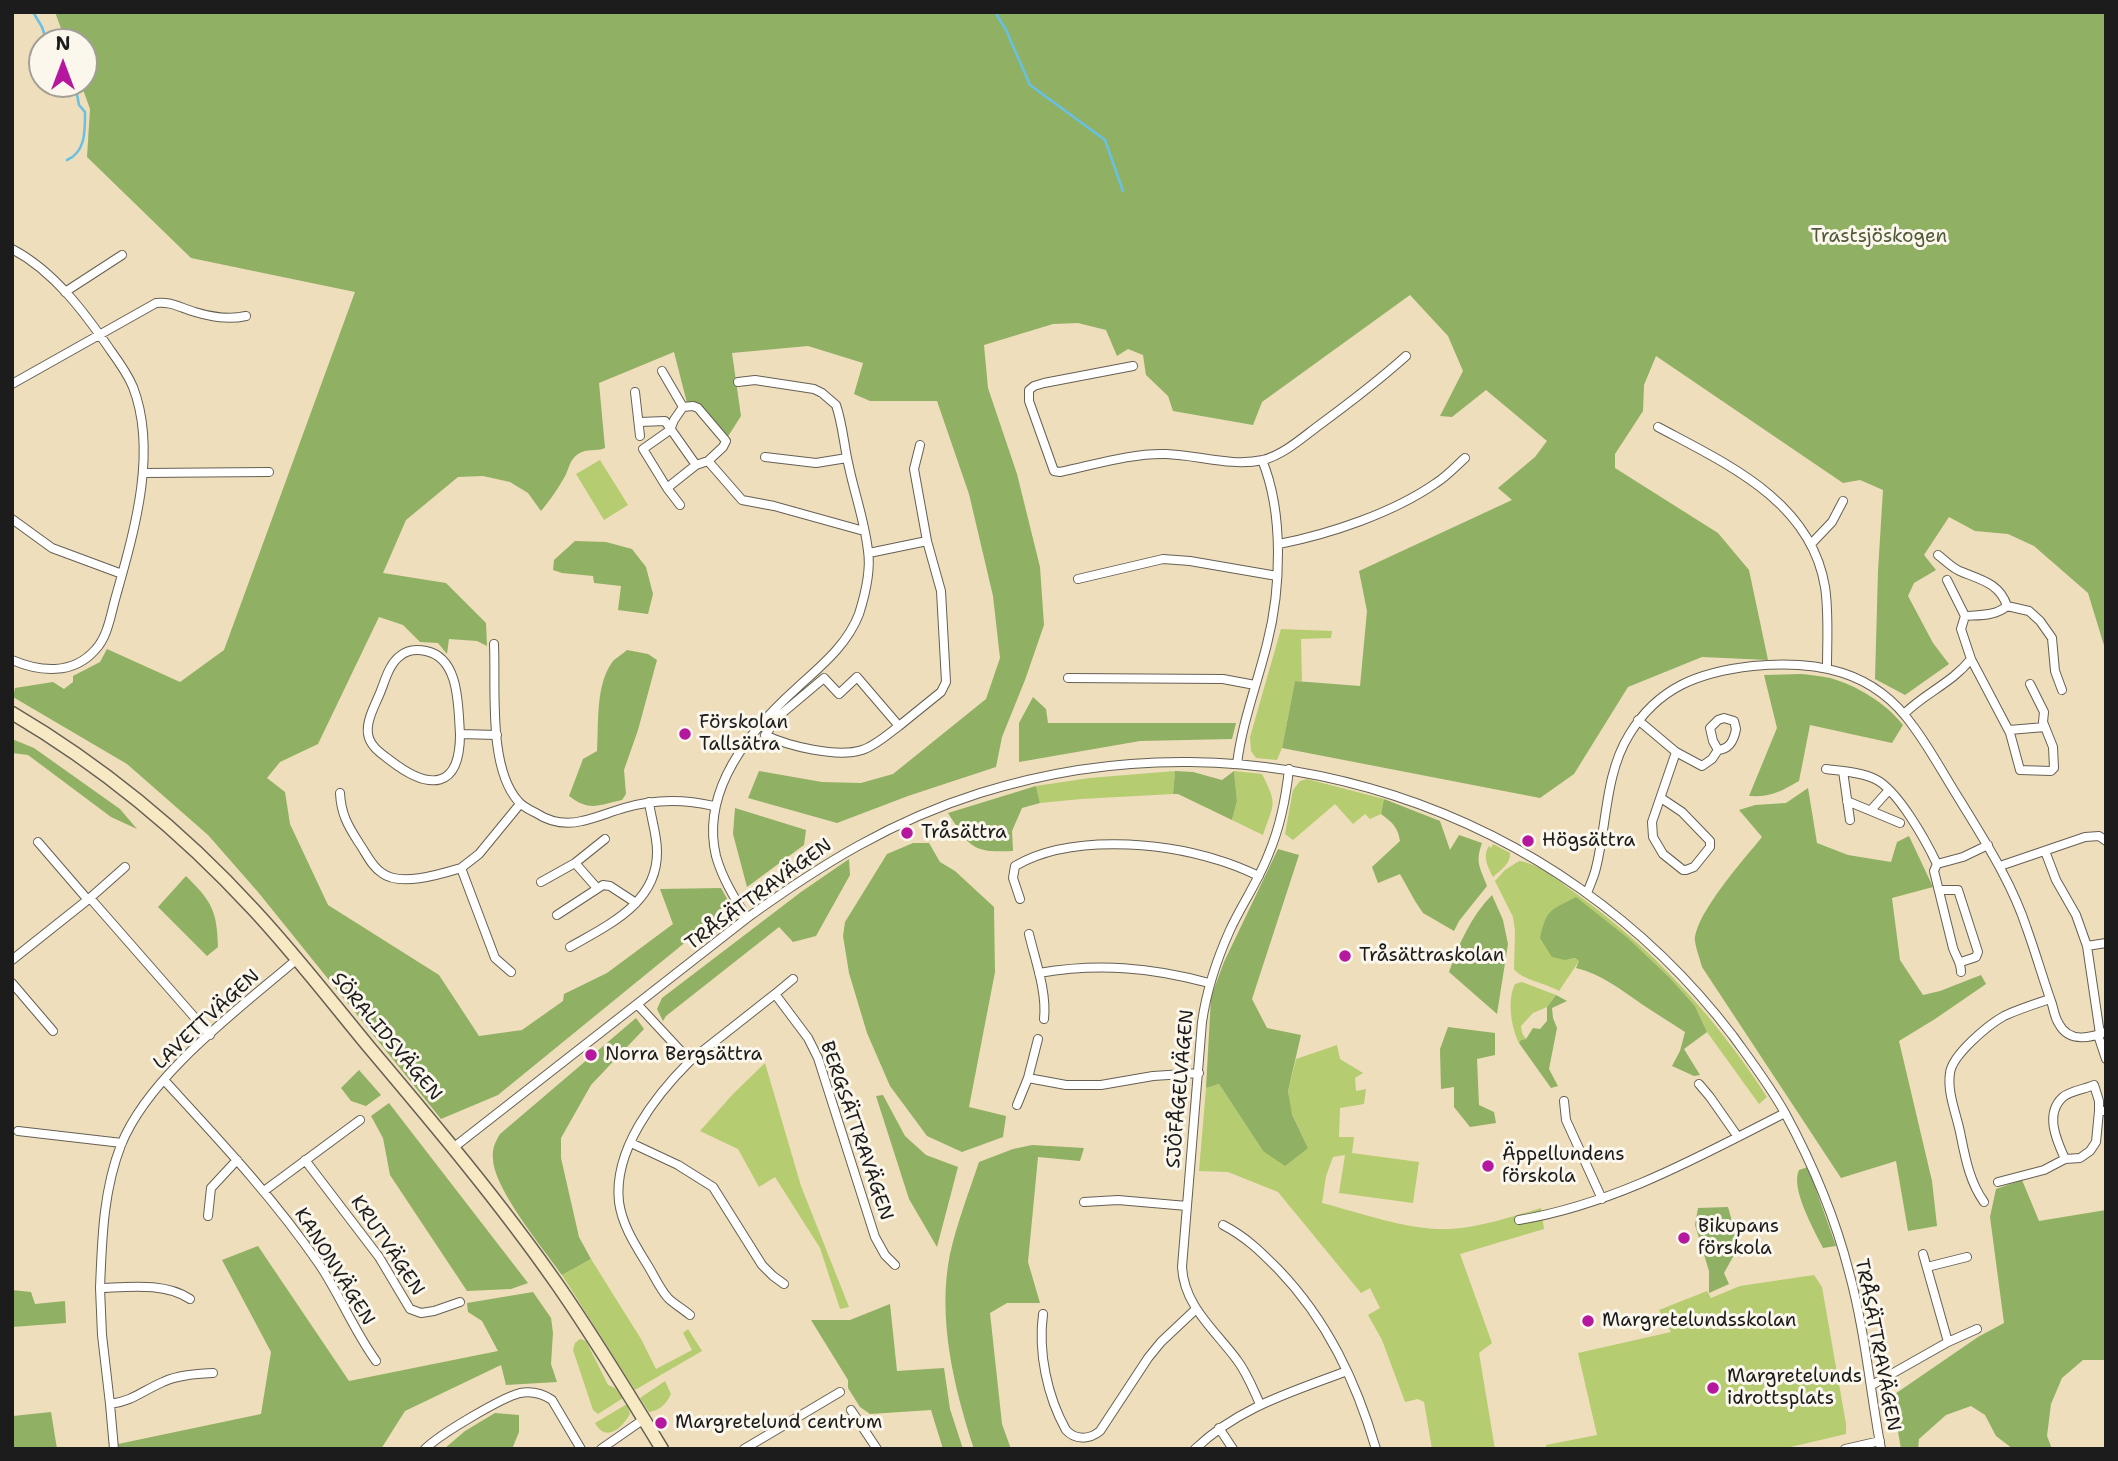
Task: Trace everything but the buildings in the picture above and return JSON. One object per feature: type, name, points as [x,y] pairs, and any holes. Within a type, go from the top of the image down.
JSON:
[{"type":"street","points":[[12,260],[15,250],[33,262],[65,292],[99,334],[133,386],[141,421],[144,473],[130,545],[100,643],[89,656],[70,667],[50,670],[26,666],[12,660]]},
{"type":"street","points":[[65,292],[122,256]]},
{"type":"street","points":[[12,384],[156,303],[170,303],[194,312],[227,319],[246,316]]},
{"type":"street","points":[[1133,366],[1044,383],[1029,390],[1029,401],[1054,471],[1153,454],[1177,454],[1230,461],[1262,460],[1295,443],[1348,405],[1406,356]]},
{"type":"street","points":[[662,371],[683,407]]},
{"type":"street","points":[[737,382],[755,380],[814,389],[836,405],[869,553],[860,610],[845,639],[824,665],[757,729],[730,768],[714,806],[713,838],[717,859],[747,918]]},
{"type":"street","points":[[635,392],[640,436]]},
{"type":"street","points":[[667,488],[696,465],[708,461],[726,441],[698,408],[693,406],[683,407],[670,430],[643,449],[667,488],[680,505]]},
{"type":"street","points":[[639,422],[665,421],[696,465]]},
{"type":"street","points":[[1658,427],[1749,478],[1787,511],[1812,543],[1826,593],[1827,668]]},
{"type":"street","points":[[899,726],[857,677],[839,694],[824,678],[780,715],[765,735],[813,749],[861,751],[899,726],[941,692],[946,682],[941,591],[927,541],[915,469],[920,445]]},
{"type":"street","points":[[765,457],[816,463],[847,458]]},
{"type":"street","points":[[1279,544],[1345,526],[1400,503],[1436,483],[1465,458]]},
{"type":"street","points":[[1237,764],[1239,746],[1276,601],[1279,544],[1270,486],[1262,460]]},
{"type":"street","points":[[708,461],[742,499],[864,531]]},
{"type":"street","points":[[144,473],[269,472]]},
{"type":"street","points":[[1812,543],[1832,522],[1843,501]]},
{"type":"street","points":[[12,519],[52,548],[122,574]]},
{"type":"street","points":[[869,553],[927,541]]},
{"type":"street","points":[[1938,555],[1954,568],[1990,584],[2002,593],[2007,606]]},
{"type":"street","points":[[1078,579],[1163,559],[1277,576]]},
{"type":"street","points":[[1947,580],[1965,616],[1961,629],[1971,659],[2009,730],[2020,770],[2051,771],[2054,768],[2053,747],[2043,722],[2044,712],[2030,684]]},
{"type":"street","points":[[1965,616],[1997,612],[2005,610],[2007,606]]},
{"type":"street","points":[[2007,606],[2029,611],[2052,638],[2056,671],[2062,690]]},
{"type":"street","points":[[494,644],[497,735],[502,773],[520,804],[547,819],[567,823],[649,802],[675,801],[714,806]]},
{"type":"street","points":[[412,650],[423,650],[433,653],[443,661],[456,688],[460,734],[455,768],[448,775],[435,780],[425,780],[412,775],[370,743],[368,725],[392,664],[400,655],[412,650]]},
{"type":"street","points":[[1904,714],[1923,696],[1953,679],[1971,659]]},
{"type":"street","points":[[1587,893],[1596,868],[1616,762],[1648,709],[1667,692],[1690,680],[1717,671],[1786,663],[1827,668],[1875,689],[1891,700],[1904,714],[1923,740],[2000,866],[2023,917],[2059,1025],[2072,1037],[2101,1034]]},
{"type":"street","points":[[1068,678],[1223,679],[1255,685]]},
{"type":"street","name":"SÖRALIDSVÄGEN","points":[[12,713],[60,741],[103,771],[177,833],[254,910],[453,1148],[512,1223],[557,1284],[662,1449]]},
{"type":"street","points":[[1639,720],[1675,752],[1702,766],[1712,759],[1718,750]]},
{"type":"street","points":[[2009,730],[2045,727]]},
{"type":"street","points":[[460,734],[497,735]]},
{"type":"street","points":[[1661,797],[1682,812],[1710,841],[1710,847],[1690,870],[1683,870],[1663,854],[1653,837],[1652,822],[1675,752]]},
{"type":"street","name":"TRÅSÄTTRAVÄGEN","points":[[453,1148],[747,918],[826,863],[861,843],[934,810],[980,793],[1057,774],[1146,763],[1237,764],[1289,769],[1373,788],[1458,819],[1524,852],[1587,893],[1628,925],[1677,970],[1713,1010],[1756,1067],[1785,1113],[1820,1186],[1851,1278],[1881,1445]]},
{"type":"street","name":"SJÖFÅGELVÄGEN","points":[[1260,1404],[1238,1361],[1195,1310],[1186,1292],[1183,1275],[1202,1022],[1209,983],[1231,928],[1270,851],[1287,790],[1289,769]]},
{"type":"street","points":[[1826,769],[1878,780],[1889,790],[1916,826],[1937,864]]},
{"type":"street","points":[[1843,771],[1850,820]]},
{"type":"street","points":[[1871,810],[1889,790]]},
{"type":"street","points":[[340,793],[342,813],[348,826],[374,866],[382,874],[392,878],[407,879],[461,868],[479,854],[520,804]]},
{"type":"street","points":[[1847,801],[1900,823]]},
{"type":"street","points":[[570,947],[618,919],[647,892],[657,854],[649,802]]},
{"type":"street","points":[[2000,866],[2085,837],[2099,836],[2106,841]]},
{"type":"street","points":[[541,882],[575,863],[605,839]]},
{"type":"street","points":[[38,842],[209,1035]]},
{"type":"street","points":[[1020,900],[1013,878],[1015,866],[1035,856],[1081,847],[1132,845],[1168,849],[1218,859],[1259,876]]},
{"type":"street","points":[[1937,864],[1963,857],[1987,845]]},
{"type":"street","points":[[2045,851],[2056,880],[2076,915],[2087,946],[2106,1059]]},
{"type":"street","points":[[575,863],[597,888]]},
{"type":"street","points":[[1937,864],[1934,871],[1953,948],[1961,967],[1976,957],[1978,952],[1958,890],[1939,890]]},
{"type":"street","points":[[12,960],[125,867]]},
{"type":"street","points":[[461,868],[495,958],[511,972]]},
{"type":"street","points":[[557,915],[603,885],[610,886],[636,902]]},
{"type":"street","points":[[1029,934],[1039,974],[1044,1019]]},
{"type":"street","points":[[2087,946],[2106,943]]},
{"type":"street","name":"LAVETTVÄGEN","points":[[114,1449],[100,1288],[106,1200],[122,1143],[140,1110],[164,1080],[209,1035],[296,960]]},
{"type":"street","points":[[1039,974],[1083,967],[1125,967],[1209,983]]},
{"type":"street","points":[[690,1315],[668,1298],[623,1220],[619,1201],[624,1160],[653,1103],[690,1061],[793,979]]},
{"type":"street","points":[[12,983],[53,1031]]},
{"type":"street","name":"BERGSÄTTRAVÄGEN","points":[[775,994],[813,1047],[875,1237],[884,1255],[895,1265]]},
{"type":"street","points":[[1984,1202],[1968,1169],[1950,1093],[1952,1066],[1988,1027],[2004,1017],[2050,999]]},
{"type":"street","points":[[637,1004],[690,1061]]},
{"type":"street","points":[[1017,1105],[1028,1078],[1038,1039]]},
{"type":"street","points":[[1028,1078],[1066,1085],[1101,1085],[1153,1076],[1199,1073]]},
{"type":"street","name":"KANONVÄGEN","points":[[164,1080],[264,1191],[320,1266],[376,1361]]},
{"type":"street","points":[[1699,1084],[1738,1137]]},
{"type":"street","points":[[1998,1182],[2044,1170],[2065,1159],[2080,1158],[2090,1151],[2096,1142],[2102,1111],[2094,1085],[2064,1096],[2057,1105],[2053,1116],[2053,1129],[2065,1159]]},
{"type":"street","points":[[1564,1101],[1566,1119],[1602,1199]]},
{"type":"street","points":[[1519,1220],[1602,1199],[1638,1186],[1785,1113]]},
{"type":"street","points":[[264,1191],[360,1120]]},
{"type":"street","points":[[18,1131],[122,1143]]},
{"type":"street","points":[[631,1143],[678,1165],[713,1186],[762,1265],[784,1284]]},
{"type":"street","points":[[208,1216],[211,1188],[237,1160]]},
{"type":"street","name":"KRUTVÄGEN","points":[[305,1160],[379,1256],[410,1309],[421,1313],[460,1302]]},
{"type":"street","points":[[1084,1202],[1105,1199],[1187,1206]]},
{"type":"street","points":[[1223,1225],[1244,1237],[1303,1296],[1340,1354],[1365,1413],[1376,1449]]},
{"type":"street","points":[[1923,1254],[1948,1342]]},
{"type":"street","points":[[1927,1267],[1967,1257]]},
{"type":"street","points":[[100,1288],[148,1287],[184,1295],[190,1299]]},
{"type":"street","points":[[1043,1314],[1041,1326],[1046,1377],[1066,1430],[1081,1437],[1095,1435],[1100,1431],[1148,1358],[1195,1310]]},
{"type":"street","points":[[1872,1385],[1948,1342],[1977,1329]]},
{"type":"street","points":[[1195,1449],[1219,1428],[1260,1404],[1347,1371]]},
{"type":"street","points":[[110,1404],[133,1399],[166,1381],[214,1373]]},
{"type":"street","points":[[744,1449],[759,1445],[840,1392]]},
{"type":"street","points":[[425,1449],[439,1437],[511,1397],[538,1393],[552,1400],[581,1449]]},
{"type":"street","points":[[851,1410],[877,1449]]},
{"type":"street","points":[[601,1449],[644,1419]]},
{"type":"street","points":[[1219,1428],[1233,1449]]},
{"type":"street","points":[[1844,1449],[1881,1445]]},
{"type":"green space","name":"Trastsjöskogen","points":[[55,12],[2106,12],[2106,652],[2088,593],[2034,546],[2008,534],[1975,531],[1949,517],[1924,555],[1936,570],[1914,583],[1908,596],[1933,643],[1949,664],[1905,695],[1875,679],[1883,490],[1860,480],[1843,483],[1656,356],[1644,385],[1643,411],[1615,454],[1615,468],[1718,533],[1749,570],[1768,660],[1702,657],[1628,687],[1574,774],[1540,798],[1282,748],[1295,681],[1360,686],[1367,611],[1359,571],[1512,500],[1498,488],[1535,457],[1547,441],[1486,390],[1452,417],[1440,416],[1463,371],[1448,336],[1410,295],[1262,402],[1253,425],[1173,411],[1168,396],[1146,375],[1143,355],[1128,349],[1117,356],[1106,330],[1078,323],[1053,324],[984,345],[988,388],[1017,474],[1040,567],[1044,625],[1002,737],[996,767],[837,823],[748,798],[759,771],[822,782],[861,783],[893,774],[986,699],[1000,658],[993,596],[969,494],[937,401],[870,401],[854,394],[863,363],[808,346],[732,353],[741,416],[727,438],[705,412],[687,403],[674,352],[599,383],[605,448],[585,451],[575,456],[559,487],[541,511],[528,493],[510,482],[483,476],[458,477],[406,520],[383,573],[446,583],[486,623],[487,646],[477,641],[449,639],[447,654],[438,643],[420,642],[403,625],[379,617],[318,744],[280,762],[267,778],[285,792],[290,824],[328,905],[439,975],[479,1036],[522,1030],[563,1001],[564,994],[607,973],[673,924],[660,889],[721,888],[730,904],[498,1095],[441,1119],[258,892],[208,835],[127,764],[13,697],[15,688],[53,682],[64,689],[73,682],[73,676],[100,662],[107,649],[180,682],[224,650],[355,292],[191,258],[87,157],[90,109],[86,98],[98,98],[98,28],[61,28]]},
{"type":"green space","points":[[600,460],[628,505],[604,520],[576,474]]},
{"type":"green space","points":[[575,541],[606,542],[632,549],[646,567],[653,594],[648,614],[618,610],[621,586],[594,583],[593,576],[553,570],[554,560]]},
{"type":"green space","points":[[1281,629],[1332,631],[1331,638],[1301,639],[1302,681],[1295,681],[1282,748],[1277,760],[1256,758],[1251,751],[1250,737]]},
{"type":"green space","points":[[627,650],[648,654],[657,660],[624,770],[626,794],[622,800],[589,806],[569,796],[583,759],[597,751],[603,681],[613,661]]},
{"type":"green space","points":[[1802,674],[1830,678],[1860,690],[1888,709],[1903,725],[1892,743],[1810,725],[1799,781],[1775,793],[1749,796],[1777,728],[1764,675]]},
{"type":"green space","points":[[1033,697],[1046,709],[1048,723],[1236,723],[1232,739],[1140,741],[1019,762],[1019,723]]},
{"type":"green space","points":[[12,739],[34,748],[120,809],[137,829],[111,817],[28,755],[12,753]]},
{"type":"green space","points":[[1175,771],[1173,794],[1040,803],[1036,786],[1089,778]]},
{"type":"green space","points":[[1175,771],[1193,772],[1222,780],[1234,771],[1237,801],[1232,820],[1173,794]]},
{"type":"green space","points":[[1234,771],[1262,774],[1267,784],[1273,804],[1263,835],[1232,820],[1237,801]]},
{"type":"green space","points":[[1307,779],[1384,799],[1381,814],[1370,819],[1365,814],[1353,824],[1335,804],[1293,840],[1285,834],[1293,790],[1300,781]]},
{"type":"green space","points":[[1036,786],[1040,803],[1022,808],[1012,831],[1013,851],[988,851],[973,846],[948,813]]},
{"type":"green space","points":[[1808,788],[1817,843],[1848,855],[1891,862],[1897,842],[1909,836],[1933,887],[1892,898],[1900,960],[1923,995],[1981,975],[1986,984],[1899,1041],[1932,1181],[1937,1226],[1908,1231],[1896,1161],[1841,1178],[1702,967],[1697,951],[1695,941],[1703,917],[1722,887],[1762,837],[1739,810],[1755,805],[1786,803]]},
{"type":"green space","points":[[1384,799],[1440,821],[1450,850],[1459,835],[1482,843],[1480,869],[1487,886],[1454,931],[1423,913],[1400,874],[1378,883],[1372,867],[1400,841],[1394,825],[1381,814]]},
{"type":"green space","points":[[735,808],[806,830],[804,845],[747,887],[733,834]]},
{"type":"green space","points":[[913,843],[929,843],[940,862],[955,871],[994,907],[995,972],[969,1107],[1006,1116],[1003,1137],[962,1152],[927,1136],[890,1086],[867,1033],[849,973],[843,936],[845,922],[887,854]]},
{"type":"green space","points":[[1493,844],[1510,853],[1510,857],[1493,877],[1486,858],[1489,846],[1491,848]]},
{"type":"green space","points":[[1278,849],[1299,855],[1252,999],[1267,1028],[1301,1035],[1288,1091],[1292,1114],[1308,1148],[1285,1166],[1263,1151],[1219,1084],[1206,1088],[1211,997],[1224,962]]},
{"type":"green space","points":[[849,859],[850,875],[816,936],[793,942],[779,927],[663,1021],[657,1009],[662,998],[801,892]]},
{"type":"green space","points":[[1519,861],[1534,865],[1555,878],[1603,914],[1656,960],[1704,1011],[1767,1097],[1759,1104],[1707,1032],[1695,1006],[1629,939],[1565,960],[1575,958],[1579,961],[1559,991],[1518,973],[1514,969],[1513,917],[1495,881]]},
{"type":"green space","points":[[186,876],[202,893],[214,915],[218,947],[207,956],[158,907]]},
{"type":"green space","points":[[1492,895],[1503,920],[1508,944],[1497,1014],[1449,972],[1466,931]]},
{"type":"green space","points":[[1576,897],[1629,939],[1695,1006],[1707,1032],[1684,1049],[1700,1075],[1694,1076],[1672,1066],[1680,1051],[1685,1032],[1611,983],[1576,968],[1579,961],[1575,958],[1565,960],[1552,957],[1540,938],[1545,921],[1555,908]]},
{"type":"green space","points":[[1522,982],[1556,995],[1547,1007],[1533,1013],[1521,1026],[1526,1039],[1519,1043],[1512,1022],[1511,1005],[1515,984]]},
{"type":"green space","points":[[1556,995],[1567,1001],[1552,1008],[1557,1028],[1549,1069],[1558,1086],[1551,1088],[1519,1043],[1526,1039],[1533,1028],[1540,1029],[1547,1021],[1547,1007]]},
{"type":"green space","points":[[636,1018],[644,1029],[591,1085],[561,1138],[561,1158],[579,1237],[591,1259],[562,1275],[510,1202],[495,1171],[494,1146],[500,1134]]},
{"type":"green space","points":[[1448,1027],[1495,1033],[1495,1055],[1477,1059],[1479,1105],[1494,1112],[1496,1123],[1470,1127],[1454,1107],[1454,1087],[1441,1089],[1440,1049]]},
{"type":"green space","points":[[1337,1045],[1340,1059],[1363,1073],[1355,1078],[1356,1091],[1366,1089],[1364,1104],[1340,1108],[1339,1137],[1354,1137],[1352,1153],[1419,1162],[1413,1203],[1339,1193],[1345,1155],[1333,1157],[1326,1176],[1322,1203],[1386,1220],[1435,1229],[1473,1226],[1541,1208],[1544,1229],[1460,1254],[1492,1343],[1479,1353],[1495,1449],[1432,1449],[1424,1402],[1418,1399],[1405,1402],[1382,1340],[1368,1315],[1380,1308],[1370,1288],[1361,1293],[1278,1192],[1228,1172],[1199,1171],[1206,1088],[1219,1084],[1263,1151],[1308,1148],[1291,1111],[1288,1091],[1296,1059]]},
{"type":"green space","points":[[765,1063],[801,1186],[849,1307],[840,1309],[820,1248],[775,1177],[759,1187],[738,1149],[700,1131]]},
{"type":"green space","points":[[359,1070],[381,1095],[366,1106],[351,1101],[341,1088]]},
{"type":"green space","points":[[883,1095],[905,1136],[926,1155],[958,1167],[937,1247],[909,1199],[876,1096]]},
{"type":"green space","points":[[389,1103],[528,1283],[511,1289],[467,1291],[390,1175],[383,1138],[371,1116]]},
{"type":"green space","points":[[1032,1145],[1084,1148],[1080,1161],[1038,1157],[1028,1262],[1040,1303],[1007,1303],[990,1313],[1002,1424],[1011,1449],[974,1449],[960,1402],[950,1353],[945,1303],[950,1254],[979,1162]]},
{"type":"green space","points":[[1808,1167],[1836,1246],[1823,1248],[1800,1198],[1797,1178],[1799,1170]]},
{"type":"green space","points":[[2022,1180],[2039,1221],[2106,1210],[2106,1360],[2083,1360],[2062,1378],[2051,1404],[2047,1436],[2052,1449],[2013,1449],[1996,1436],[1985,1415],[1971,1406],[1946,1415],[1919,1439],[1918,1449],[1901,1449],[1892,1396],[1978,1337],[2004,1323],[1990,1217],[1996,1189]]},
{"type":"green space","points":[[1728,1207],[1739,1246],[1724,1273],[1729,1284],[1709,1293],[1709,1271],[1695,1225],[1698,1208]]},
{"type":"green space","points":[[258,1246],[349,1381],[498,1351],[482,1321],[468,1312],[467,1303],[533,1292],[551,1318],[551,1364],[557,1382],[506,1385],[501,1365],[405,1411],[381,1449],[119,1449],[118,1444],[261,1414],[271,1352],[222,1260]]},
{"type":"green space","points":[[591,1259],[641,1339],[656,1369],[692,1350],[683,1333],[688,1329],[702,1351],[635,1390],[562,1275]]},
{"type":"green space","name":"Margretelunds idrottsplats","points":[[1814,1275],[1822,1287],[1846,1434],[1782,1449],[1547,1449],[1546,1445],[1597,1435],[1578,1353],[1671,1332],[1659,1310],[1707,1291],[1711,1298],[1740,1286]]},
{"type":"green space","points":[[12,1290],[31,1292],[35,1304],[65,1301],[66,1323],[12,1327]]},
{"type":"green space","points":[[890,1304],[897,1371],[944,1368],[950,1409],[963,1449],[943,1449],[931,1410],[870,1414],[860,1407],[848,1388],[848,1380],[811,1320],[850,1320]]},
{"type":"green space","points":[[580,1339],[586,1341],[608,1385],[615,1388],[623,1398],[598,1414],[593,1410],[573,1350]]},
{"type":"green space","points":[[12,1372],[13,1416],[51,1412],[57,1449],[12,1449]]},
{"type":"green space","points":[[665,1381],[671,1394],[663,1406],[649,1412],[640,1398]]},
{"type":"green space","points":[[627,1404],[630,1414],[623,1424],[609,1433],[599,1429],[595,1423]]},
{"type":"green space","points":[[495,1413],[519,1415],[519,1432],[512,1449],[444,1449],[465,1431]]},
{"type":"waterway","points":[[33,12],[42,28]]},
{"type":"waterway","points":[[995,12],[1006,30],[1030,85],[1105,140],[1123,191]]},
{"type":"waterway","points":[[67,160],[78,152],[84,133],[85,112],[78,98]]},
{"type":"place","name":"Förskolan Tallsätra","points":[[685,734]]},
{"type":"place","name":"Tråsättra","points":[[907,833]]},
{"type":"place","name":"Högsättra","points":[[1528,841]]},
{"type":"place","name":"Tråsättraskolan","points":[[1345,956]]},
{"type":"place","name":"Norra Bergsättra","points":[[591,1055]]},
{"type":"place","name":"Äppellundens förskola","points":[[1488,1166]]},
{"type":"place","name":"Bikupans förskola","points":[[1684,1238]]},
{"type":"place","name":"Margretelundsskolan","points":[[1588,1321]]},
{"type":"place","name":"Margretelunds idrottsplats","points":[[1713,1388]]},
{"type":"place","name":"Margretelund centrum","points":[[661,1423]]}]
